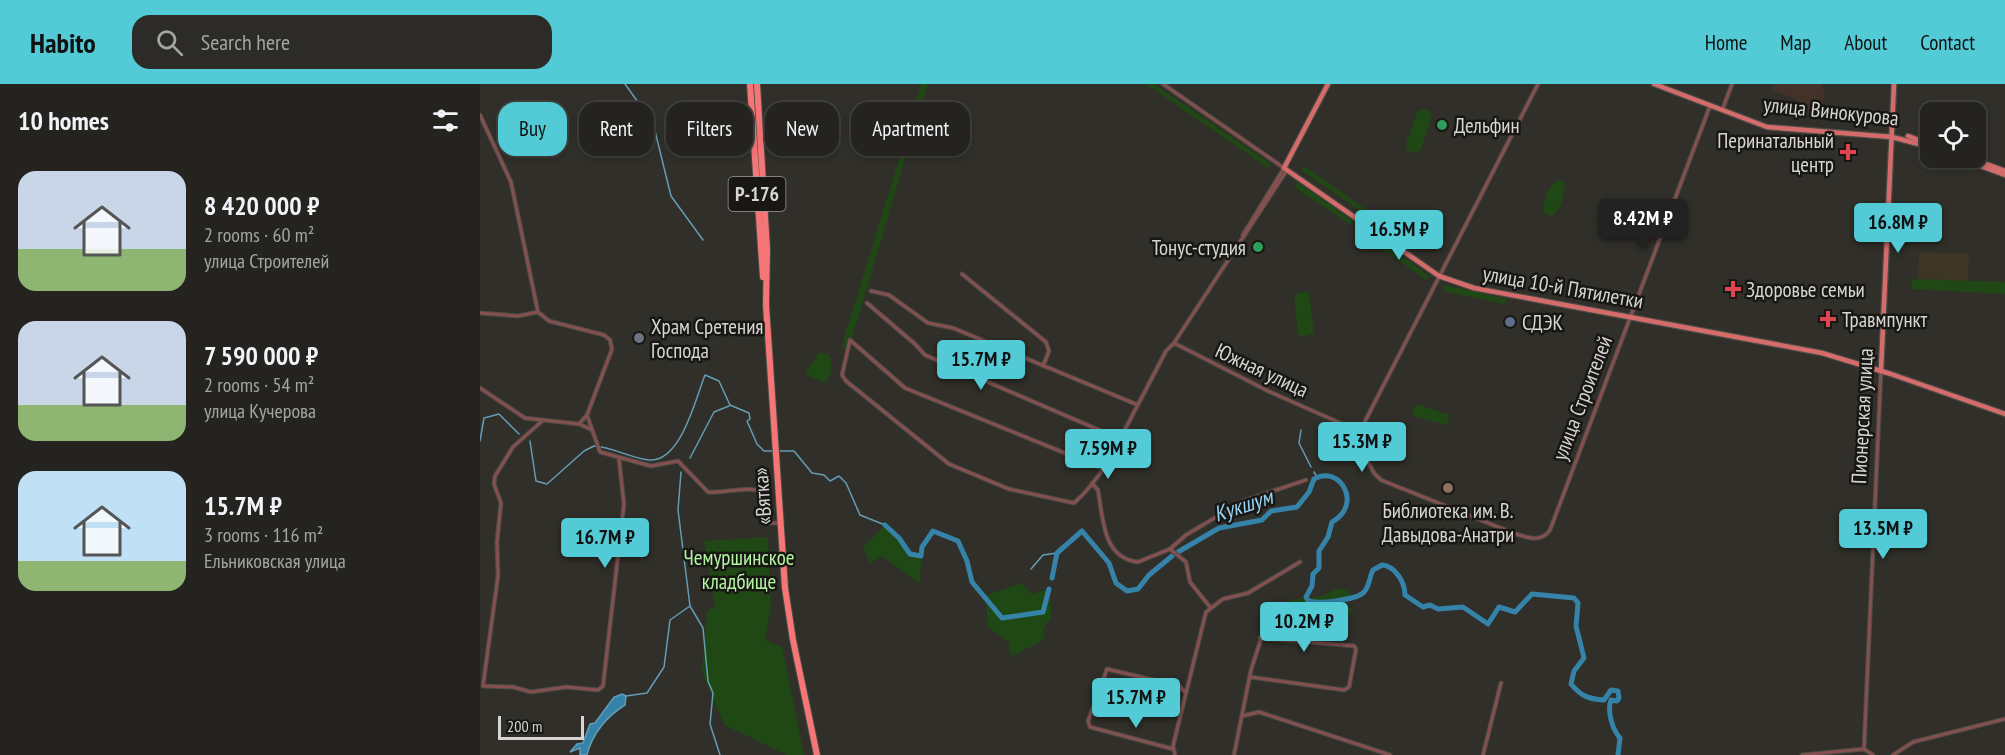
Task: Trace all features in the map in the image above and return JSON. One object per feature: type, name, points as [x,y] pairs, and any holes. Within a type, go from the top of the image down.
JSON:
[{"type":"highway","name":"«Вятка»","points":[[750,84],[776,463],[791,630],[817,755]]},
{"type":"highway","name":"«Вятка»","points":[[757,84],[767,249],[766,305]]},
{"type":"main road","points":[[1285,169],[1330,84]]},
{"type":"main road","name":"улица Винокурова","points":[[1654,84],[1764,123],[1892,135],[1920,142]]},
{"type":"main road","name":"улица Винокурова","points":[[1661,84],[1710,105]]},
{"type":"main road","name":"Пионерская улица","points":[[1881,370],[1894,84]]},
{"type":"main road","points":[[1986,165],[2005,173]]},
{"type":"main road","points":[[1986,167],[2005,173]]},
{"type":"main road","name":"улица 10-й Пятилетки","points":[[1285,169],[1439,276],[1474,288],[1813,351],[1881,370],[2005,414]]},
{"type":"street","name":"улица 10-й Пятилетки","points":[[1163,84],[1285,169]]},
{"type":"street","points":[[1357,438],[1361,426],[1538,84]]},
{"type":"street","points":[[1722,109],[1732,84]]},
{"type":"street","name":"улица Строителей","points":[[1547,535],[1710,105]]},
{"type":"street","points":[[480,115],[511,182],[538,312],[549,321],[604,335],[610,340],[612,349],[587,415],[579,424]]},
{"type":"street","points":[[1104,469],[905,388],[850,339],[842,375],[860,395],[949,464],[1010,489],[1074,503],[1104,469],[1166,351],[1174,343],[1285,169]]},
{"type":"street","points":[[962,274],[1046,342],[1049,348],[1043,366]]},
{"type":"street","points":[[872,291],[889,295],[928,323],[953,328],[1139,405]]},
{"type":"street","points":[[867,303],[915,344],[925,356],[1120,439]]},
{"type":"street","points":[[480,313],[518,316],[538,312]]},
{"type":"street","name":"Южная улица","points":[[1174,343],[1268,391],[1332,417],[1351,429],[1374,473],[1381,480],[1528,538],[1538,539],[1547,535]]},
{"type":"street","name":"Пионерская улица","points":[[1864,749],[1881,370]]},
{"type":"street","points":[[480,388],[495,396],[517,414],[532,420],[579,424],[591,429]]},
{"type":"street","points":[[587,415],[600,452],[651,466],[678,461],[708,492],[726,493],[741,489],[763,492],[769,499],[770,523],[781,523]]},
{"type":"street","points":[[532,420],[534,426]]},
{"type":"street","points":[[541,422],[513,447],[496,472],[494,480],[501,503],[497,545],[498,576],[483,686],[513,687],[527,692],[566,687],[598,690],[604,683],[624,504],[619,459]]},
{"type":"street","points":[[1351,429],[1361,426]]},
{"type":"street","points":[[1092,483],[1098,490],[1105,535],[1113,548],[1129,560],[1138,561],[1170,549],[1186,535],[1243,501],[1306,480]]},
{"type":"street","points":[[1170,549],[1186,562],[1190,582],[1210,608]]},
{"type":"street","points":[[1175,755],[1173,749],[1202,625],[1210,608],[1223,599],[1248,593],[1300,562]]},
{"type":"street","points":[[1234,755],[1250,677],[1270,611]]},
{"type":"street","points":[[1250,677],[1344,690],[1349,687],[1356,649],[1354,646],[1260,638]]},
{"type":"street","points":[[1173,749],[1088,725],[1107,669],[1179,686],[1188,684]]},
{"type":"street","points":[[1483,755],[1501,683]]},
{"type":"street","points":[[1179,686],[1186,693]]},
{"type":"street","points":[[1242,716],[1250,712],[1259,712],[1390,755]]},
{"type":"street","points":[[1893,755],[1913,742],[2005,719]]},
{"type":"street","points":[[1802,755],[1864,749],[1873,755]]},
{"type":"shaded area","points":[[1774,84],[1823,84],[1822,89],[1825,90],[1821,115],[1806,109],[1798,100],[1771,90]]},
{"type":"shaded area","points":[[1919,252],[1969,254],[1968,281],[1918,279]]},
{"type":"green space","points":[[921,84],[928,84],[923,102],[916,102]]},
{"type":"green space","points":[[1146,84],[1154,84],[1271,164],[1268,168]]},
{"type":"green space","points":[[1424,109],[1429,111],[1432,117],[1420,151],[1414,153],[1407,150],[1406,144],[1417,112]]},
{"type":"green space","points":[[900,156],[906,156],[853,335],[846,351],[842,348]]},
{"type":"green space","points":[[1304,166],[1364,208],[1362,212],[1301,170]]},
{"type":"green space","points":[[1557,180],[1564,182],[1564,196],[1560,206],[1551,216],[1544,213],[1543,209],[1549,190]]},
{"type":"green space","points":[[1297,182],[1353,221],[1351,225],[1294,187]]},
{"type":"green space","points":[[1362,227],[1429,276],[1426,280],[1359,232]]},
{"type":"green space","points":[[1912,279],[2005,282],[2005,294],[1912,289]]},
{"type":"green space","points":[[1445,285],[1507,299],[1505,304],[1442,291]]},
{"type":"green space","points":[[1306,291],[1309,294],[1314,333],[1301,337],[1298,334],[1294,295]]},
{"type":"green space","points":[[819,353],[828,354],[832,365],[825,383],[807,375],[806,372]]},
{"type":"green space","points":[[1417,404],[1449,415],[1447,425],[1413,416],[1412,412]]},
{"type":"green space","points":[[885,525],[899,538],[910,554],[921,556],[920,584],[882,556],[870,563],[863,547]]},
{"type":"green space","name":"Чемуршинское кладбище","points":[[768,537],[771,606],[765,640],[782,647],[804,755],[787,755],[724,725],[702,671],[707,611],[715,606],[704,541]]},
{"type":"green space","points":[[1021,583],[1032,594],[1049,589],[1052,617],[1043,628],[1044,640],[1010,657],[1009,642],[988,627],[986,596]]},
{"type":"green space","points":[[1339,588],[1350,592],[1351,597],[1345,602],[1333,607],[1297,613],[1348,606],[1353,610],[1351,615],[1291,624],[1285,622],[1277,613],[1281,607],[1293,600],[1321,596]]},
{"type":"water","points":[[622,694],[626,696],[625,705],[601,726],[587,755],[580,755],[580,748],[570,752],[577,744],[583,743],[590,724],[595,723],[614,697]]},
{"type":"waterway","points":[[625,84],[653,123],[671,196],[703,240]]},
{"type":"waterway","name":"Кукшум","points":[[530,441],[536,481],[547,484],[584,451],[594,446],[642,459],[660,458],[678,441],[705,375],[719,381],[730,405],[749,413],[750,419],[747,421],[757,444],[764,451],[774,451]]},
{"type":"waterway","points":[[690,458],[714,412],[729,406]]},
{"type":"waterway","name":"Кукшум","points":[[480,441],[484,418],[499,414],[519,434]]},
{"type":"waterway","points":[[1301,430],[1299,443],[1311,467]]},
{"type":"waterway","name":"Кукшум","points":[[779,451],[794,451],[812,473],[824,475],[830,481],[839,476],[846,483],[860,515],[885,525]]},
{"type":"waterway","points":[[626,696],[647,693],[664,667],[670,620],[690,606],[678,510],[681,472]]},
{"type":"waterway","name":"Кукшум","points":[[1314,472],[1317,477]]},
{"type":"waterway","name":"Кукшум","points":[[1178,552],[1219,528],[1262,520],[1271,511],[1297,507],[1309,492],[1314,479],[1323,476],[1332,477],[1344,488],[1347,497],[1346,506],[1332,522],[1328,537],[1319,551],[1319,568],[1313,574],[1312,586],[1306,597],[1308,601],[1337,601],[1360,595],[1367,587],[1373,570],[1382,565],[1395,572],[1401,580],[1405,595],[1423,607],[1430,605],[1438,609],[1463,607],[1488,624],[1499,607],[1515,612],[1532,594],[1574,598],[1578,603],[1576,626],[1584,658],[1574,671],[1571,684],[1582,694],[1598,700],[1604,700],[1611,690],[1618,691],[1619,698],[1617,701],[1611,700],[1610,709],[1613,725],[1620,738],[1618,755]]},
{"type":"waterway","name":"Кукшум","points":[[885,525],[899,538],[910,554],[921,556],[922,547],[933,531],[958,541],[967,561],[972,582],[1002,618],[1043,612],[1049,589]]},
{"type":"waterway","name":"Кукшум","points":[[1052,578],[1057,553],[1082,531],[1109,563],[1116,583],[1127,591],[1138,589],[1149,575],[1172,556]]},
{"type":"waterway","points":[[1031,569],[1043,555],[1057,553]]},
{"type":"waterway","points":[[690,606],[703,628],[708,681],[713,693],[710,724],[720,755]]},
{"type":"place","name":"Дельфин","points":[[1442,125]]},
{"type":"place","name":"Перинатальный центр","points":[[1848,152]]},
{"type":"place","name":"Тонус-студия","points":[[1258,247]]},
{"type":"place","name":"Здоровье семьи","points":[[1733,289]]},
{"type":"place","name":"Травмпункт","points":[[1828,319]]},
{"type":"place","name":"СДЭК","points":[[1510,322]]},
{"type":"place","name":"Храм Сретения Господа","points":[[639,338]]},
{"type":"place","name":"Библиотека им. В. Давыдова-Анатри","points":[[1448,488]]}]
